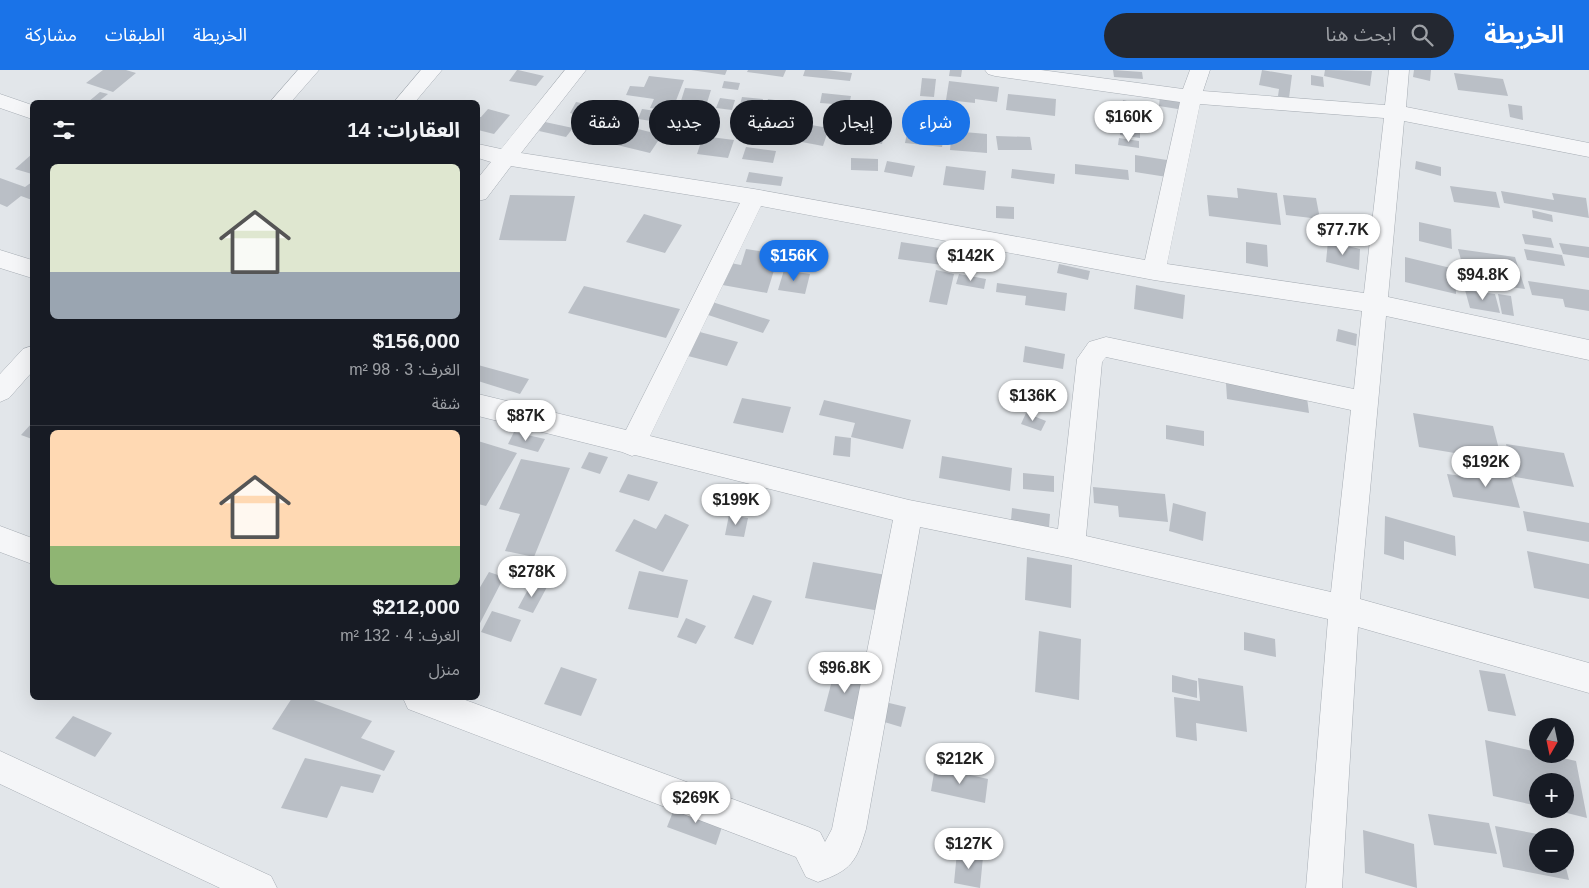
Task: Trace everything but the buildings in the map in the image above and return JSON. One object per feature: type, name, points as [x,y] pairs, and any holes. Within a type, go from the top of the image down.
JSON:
[{"type":"street","points":[[283,99],[309,70]]},
{"type":"street","points":[[406,100],[432,70]]},
{"type":"street","points":[[480,190],[576,70]]},
{"type":"street","points":[[995,70],[1036,73],[1191,96],[1395,112],[1589,150]]},
{"type":"street","points":[[1154,271],[1191,96],[1200,70]]},
{"type":"street","points":[[1324,888],[1344,609],[1399,70]]},
{"type":"street","points":[[0,101],[30,111]]},
{"type":"street","points":[[480,152],[506,158],[754,197],[1154,271],[1375,304],[1589,350]]},
{"type":"street","points":[[632,445],[754,197]]},
{"type":"street","points":[[0,259],[30,268]]},
{"type":"street","points":[[1071,545],[1090,359],[1098,349],[1106,347],[1365,402]]},
{"type":"street","points":[[0,391],[30,358]]},
{"type":"street","points":[[480,406],[632,445],[909,512],[1071,545],[1344,609],[1589,678]]},
{"type":"street","points":[[423,700],[808,844],[818,865],[830,861],[843,848],[849,829],[909,512]]},
{"type":"street","points":[[0,539],[30,550]]},
{"type":"street","points":[[0,767],[259,888]]}]
